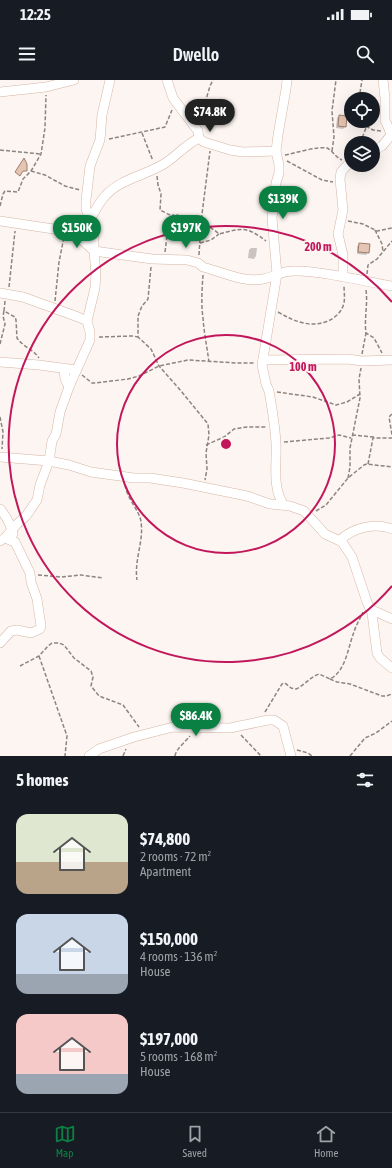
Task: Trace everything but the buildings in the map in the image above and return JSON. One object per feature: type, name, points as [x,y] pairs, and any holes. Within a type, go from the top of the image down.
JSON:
[{"type":"street","points":[[0,92],[46,87],[74,80]]},
{"type":"street","points":[[2,540],[26,516],[37,500],[40,485],[49,461],[52,441],[56,434],[60,412],[76,370],[90,340],[87,321],[96,282],[94,239],[92,224],[86,209],[86,200],[90,166],[101,138],[102,115],[110,80]]},
{"type":"street","points":[[167,80],[173,98],[198,134],[210,145],[243,152],[277,154]]},
{"type":"street","points":[[283,504],[276,486],[276,443],[269,390],[262,371],[270,307],[274,296],[277,274],[272,218],[276,183],[279,173],[277,154],[286,80]]},
{"type":"street","points":[[380,147],[391,136],[385,120],[383,80]]},
{"type":"street","points":[[0,221],[65,232],[80,233],[86,228],[105,195],[129,179],[156,168],[167,161],[191,142],[198,134]]},
{"type":"street","points":[[343,277],[343,255],[338,234],[343,207],[340,182],[344,169]]},
{"type":"street","points":[[80,233],[83,240],[94,251],[152,259],[187,260],[245,279],[263,279],[286,271],[299,271],[392,286]]},
{"type":"street","points":[[5,294],[23,297],[87,321]]},
{"type":"street","points":[[263,360],[389,360]]},
{"type":"street","points":[[0,362],[76,370]]},
{"type":"street","points":[[64,368],[65,379],[69,387]]},
{"type":"street","points":[[1,457],[69,464],[88,472],[124,477],[150,478],[247,496],[270,504],[283,504],[298,508],[308,514],[325,534],[340,540],[345,545],[352,557],[373,619],[377,653],[380,658],[392,668]]},
{"type":"street","points":[[0,509],[4,513],[12,530],[15,542],[30,573],[41,620],[40,629],[31,633],[17,630],[11,631],[0,643]]},
{"type":"street","points":[[340,540],[360,529],[381,526],[392,529]]},
{"type":"street","points":[[2,540],[15,542]]},
{"type":"street","points":[[368,606],[392,619]]},
{"type":"street","points":[[89,756],[104,747],[144,733],[173,727],[232,728],[261,721],[274,720],[283,726],[290,752]]},
{"type":"path","points":[[198,134],[199,122],[210,86],[214,80]]},
{"type":"path","points":[[332,151],[334,137],[332,111],[336,80]]},
{"type":"path","points":[[360,92],[362,80]]},
{"type":"path","points":[[0,206],[4,193],[18,192],[23,179],[32,171],[41,154],[45,128],[46,87]]},
{"type":"path","points":[[101,138],[109,139],[165,127],[172,110],[178,105]]},
{"type":"path","points":[[370,128],[391,136]]},
{"type":"path","points":[[142,133],[156,168],[158,185],[161,194],[160,210],[172,216],[177,215],[200,222],[219,234]]},
{"type":"path","points":[[208,362],[207,339],[203,319],[200,222],[210,145]]},
{"type":"path","points":[[277,154],[298,153],[317,148],[325,148],[332,151],[339,159],[344,160]]},
{"type":"path","points":[[0,150],[41,154]]},
{"type":"path","points":[[277,154],[322,180],[340,182]]},
{"type":"path","points":[[32,171],[48,176],[65,186],[80,190],[86,200]]},
{"type":"path","points":[[164,259],[169,220],[172,216]]},
{"type":"path","points":[[340,220],[356,222],[376,230],[392,228]]},
{"type":"path","points":[[0,344],[5,324],[3,316],[5,294],[16,223]]},
{"type":"path","points":[[200,243],[211,240],[219,234],[244,229],[256,233],[274,246]]},
{"type":"path","points":[[376,230],[382,244],[383,252]]},
{"type":"path","points":[[54,309],[59,262],[65,232]]},
{"type":"path","points":[[348,478],[352,437],[360,394],[359,379],[366,333],[365,322],[367,296],[365,288],[368,265],[377,259],[392,241]]},
{"type":"path","points":[[138,337],[138,316],[142,306],[148,299],[152,259]]},
{"type":"path","points":[[270,307],[290,319],[305,324],[317,324],[334,318],[344,304],[343,277]]},
{"type":"path","points":[[4,310],[15,317],[17,338],[20,343],[36,352],[45,366]]},
{"type":"path","points":[[366,333],[374,338],[389,360]]},
{"type":"path","points":[[90,336],[102,338],[138,337],[151,349],[159,366],[208,424],[206,446],[207,469],[204,488]]},
{"type":"path","points":[[76,370],[92,383],[96,383],[128,379],[139,376],[159,366],[188,360],[254,363],[263,360]]},
{"type":"path","points":[[269,390],[313,397],[336,405],[347,402],[360,394]]},
{"type":"path","points":[[276,443],[329,438],[338,435],[352,437],[392,437],[389,417],[392,414]]},
{"type":"path","points":[[0,417],[4,432],[1,457]]},
{"type":"path","points":[[206,446],[240,427],[264,427],[274,429]]},
{"type":"path","points":[[368,464],[374,437]]},
{"type":"path","points":[[308,514],[319,510],[326,505],[348,478],[361,467],[368,464],[392,467]]},
{"type":"path","points":[[124,477],[130,499],[142,522],[136,573],[137,580]]},
{"type":"path","points":[[30,573],[61,578],[81,575],[103,578]]},
{"type":"path","points":[[330,679],[338,672],[342,665],[354,631],[368,606]]},
{"type":"path","points":[[20,666],[39,656],[52,643],[64,645],[74,658],[91,671],[93,677],[91,686],[99,696],[123,705],[144,733]]},
{"type":"path","points":[[39,656],[67,736],[65,756]]},
{"type":"path","points":[[261,721],[282,684],[284,683],[291,688],[296,689],[307,683],[312,677],[319,674],[337,682],[350,684],[382,696],[392,694]]},
{"type":"path","points":[[350,756],[365,738],[392,721]]},
{"type":"path","points":[[175,756],[176,750],[184,744],[188,737],[203,727]]},
{"type":"path","points":[[232,728],[242,735],[261,756]]},
{"type":"path","points":[[290,752],[308,753],[312,756]]}]
